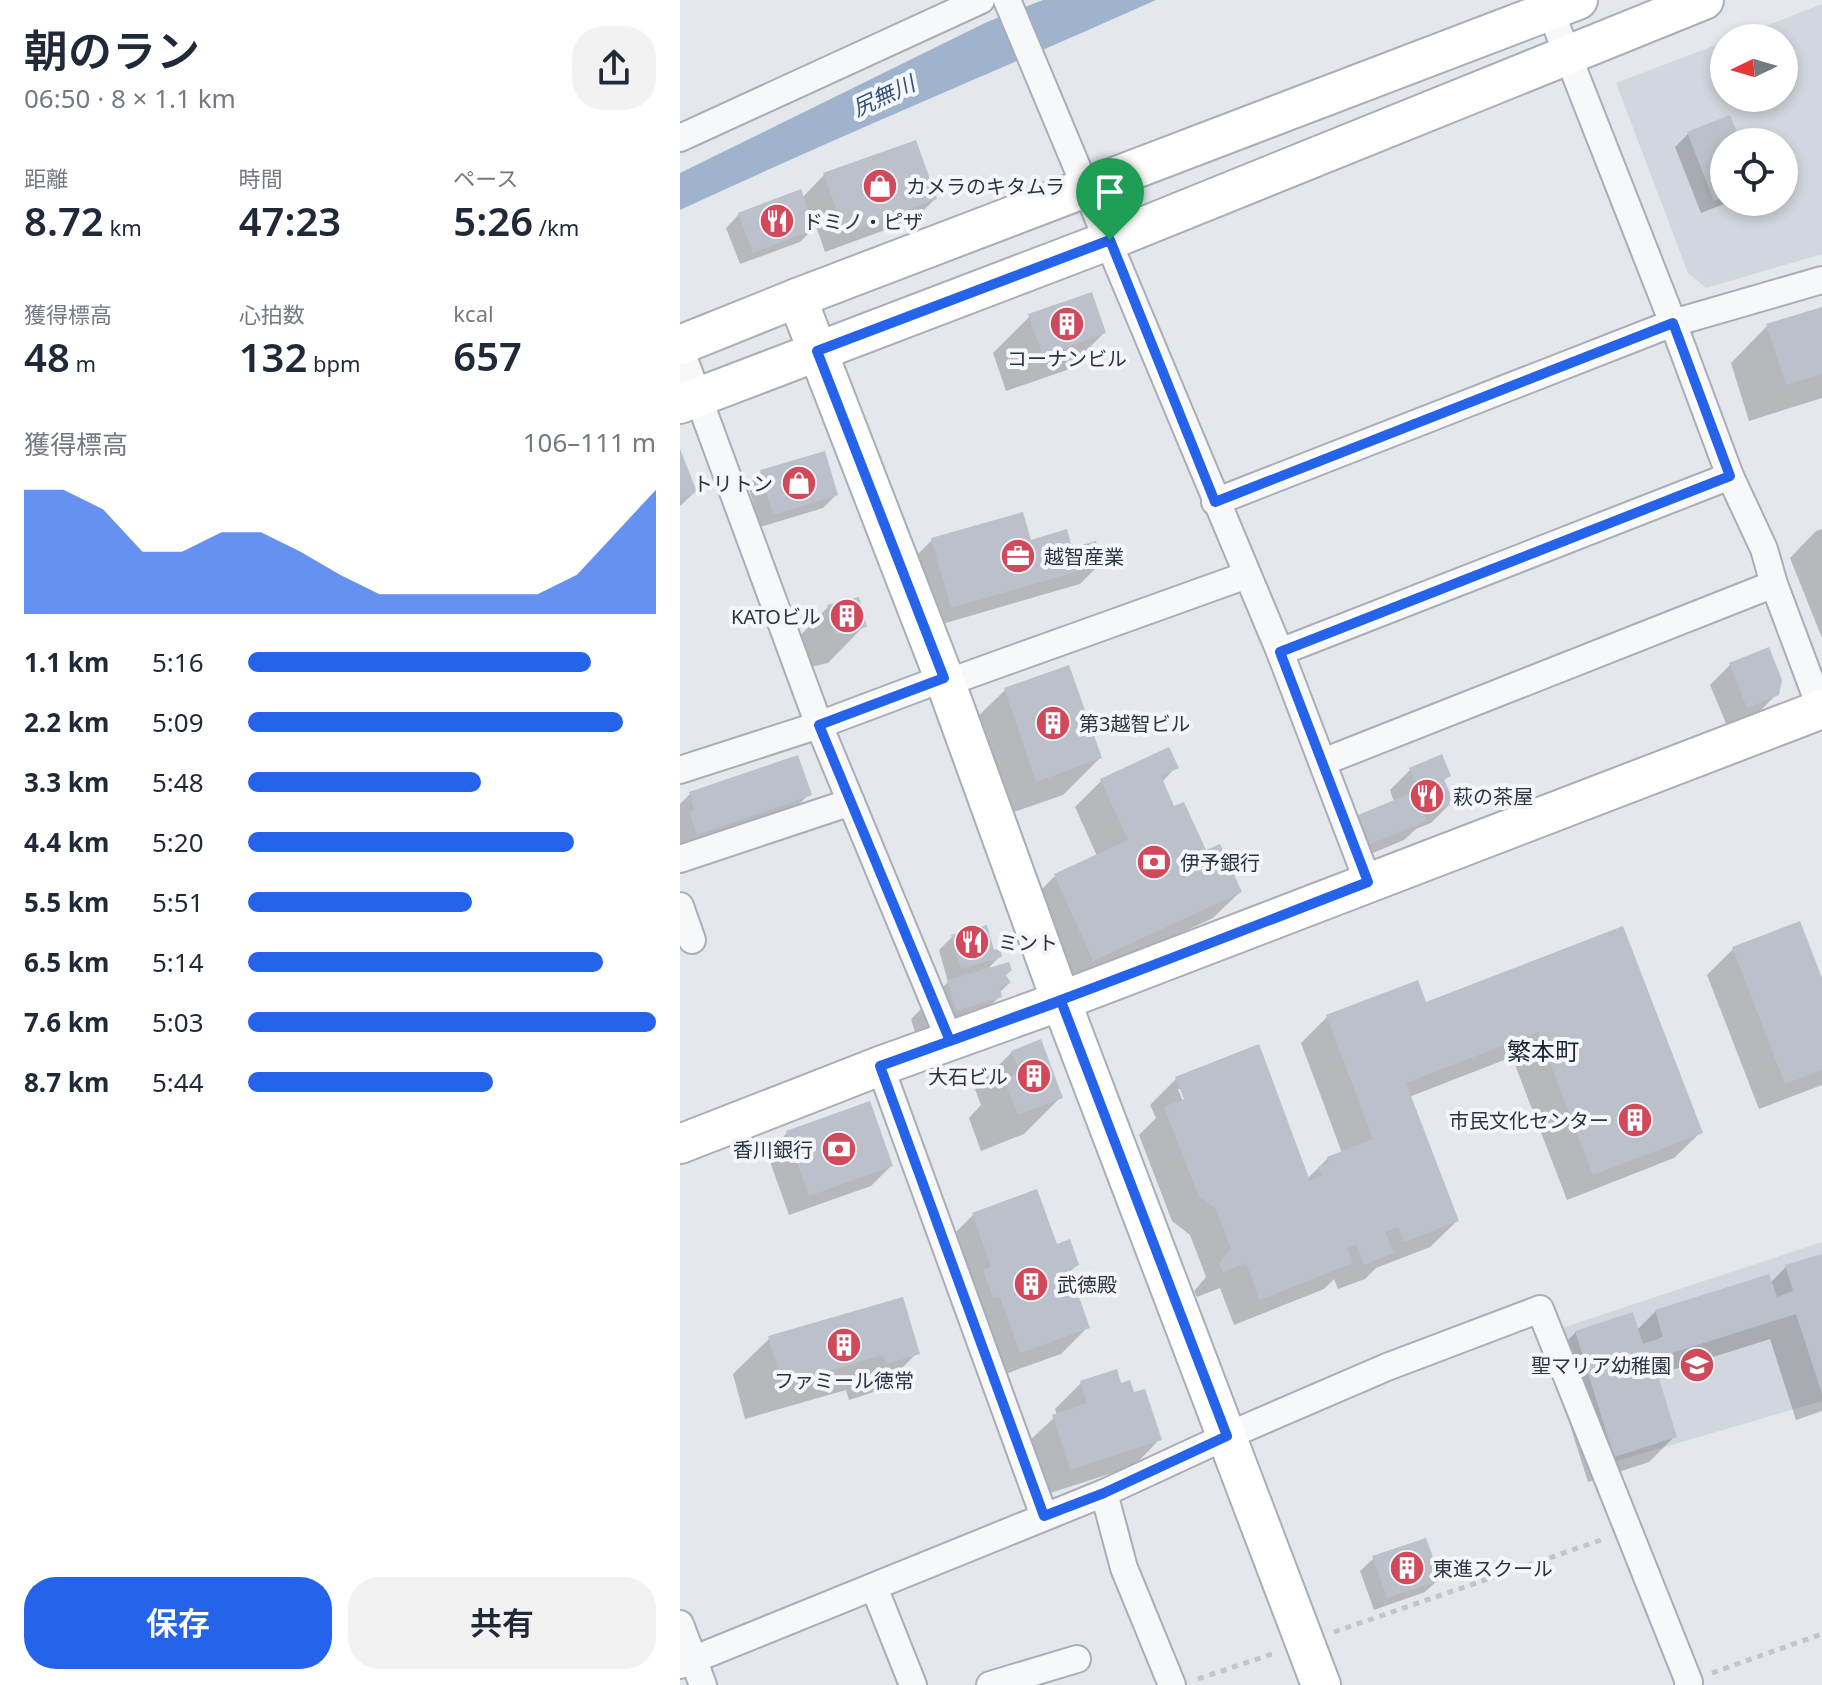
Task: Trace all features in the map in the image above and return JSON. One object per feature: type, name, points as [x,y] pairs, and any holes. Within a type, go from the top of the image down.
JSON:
[{"type":"street","points":[[680,138],[981,0]]},
{"type":"street","points":[[689,400],[1110,240],[1704,0]]},
{"type":"street","points":[[1008,1],[1280,652],[1368,882]]},
{"type":"street","points":[[680,1144],[1822,710],[1774,584],[1764,549],[1730,476],[1568,55],[1558,4],[680,346],[689,400],[950,1041]]},
{"type":"street","points":[[1215,502],[1673,323],[1822,280]]},
{"type":"street","points":[[797,298],[945,681],[1061,1001],[1321,1685]]},
{"type":"street","points":[[1280,652],[1730,476]]},
{"type":"street","points":[[680,770],[819,725],[1247,575]]},
{"type":"street","points":[[1323,762],[1774,584]]},
{"type":"street","points":[[680,859],[851,802]]},
{"type":"street","points":[[680,906],[692,940]]},
{"type":"street","points":[[880,1066],[1044,1516]]},
{"type":"street","points":[[687,1662],[1104,1493],[1387,1367],[1540,1309],[1688,1683]]},
{"type":"street","points":[[1104,1493],[1124,1568],[1184,1683]]},
{"type":"street","points":[[874,1587],[913,1685]]},
{"type":"street","points":[[680,1624],[687,1662],[703,1685]]},
{"type":"street","points":[[990,1685],[1077,1659]]},
{"type":"path","points":[[1184,1683],[1628,1531]]},
{"type":"path","points":[[1688,1683],[1822,1634]]},
{"type":"shaded area","points":[[1822,4],[1822,254],[1706,288],[1688,273],[1616,83],[1710,47],[1710,112],[1798,112],[1798,24],[1771,24]]},
{"type":"shaded area","name":"聖マリア幼稚園","points":[[1822,1242],[1822,1401],[1610,1463],[1559,1329]]},
{"type":"water","name":"尻無川","points":[[1043,0],[1156,0],[680,210],[680,173],[987,22]]},
{"type":"building","points":[[1730,115],[1735,128],[1710,128],[1710,191],[1687,132]]},
{"type":"building","name":"カメラのキタムラ","points":[[916,140],[937,199],[845,233],[823,173]]},
{"type":"building","name":"ドミノ・ピザ","points":[[801,189],[815,229],[753,253],[738,213]]},
{"type":"building","name":"コーナンビル","points":[[1092,292],[1106,333],[1043,356],[1028,314]]},
{"type":"building","points":[[1822,307],[1822,374],[1786,385],[1766,324]]},
{"type":"building","points":[[680,449],[697,492],[680,499]]},
{"type":"building","name":"トリトン","points":[[825,451],[838,495],[773,515],[760,470]]},
{"type":"building","name":"越智産業","points":[[1023,512],[1031,540],[1067,529],[1072,548],[1096,541],[1103,564],[951,608],[931,538]]},
{"type":"building","name":"KATOビル","points":[[859,597],[867,627],[835,635],[827,605]]},
{"type":"building","points":[[1769,647],[1782,680],[1779,695],[1747,708],[1729,663]]},
{"type":"building","name":"第3越智ビル","points":[[1069,665],[1102,758],[1036,782],[1004,688]]},
{"type":"building","name":"伊予銀行","points":[[1169,747],[1179,768],[1161,776],[1174,806],[1184,802],[1206,850],[1220,844],[1242,892],[1093,961],[1054,874],[1128,840],[1100,779]]},
{"type":"building","name":"萩の茶屋","points":[[1442,754],[1451,776],[1444,779],[1454,803],[1424,815],[1427,821],[1370,844],[1358,815],[1421,789],[1418,780],[1414,782],[1409,768]]},
{"type":"building","points":[[798,755],[812,795],[697,835],[689,812],[694,810],[689,792]]},
{"type":"building","points":[[1800,921],[1822,978],[1822,1070],[1785,1084],[1732,947]]},
{"type":"building","name":"ミント","points":[[987,925],[994,950],[1000,948],[1002,957],[961,969],[951,935]]},
{"type":"building","name":"市民文化センター","points":[[1623,926],[1703,1133],[1593,1175],[1538,1032],[1406,1083],[1459,1221],[1404,1242],[1398,1227],[1385,1232],[1394,1253],[1364,1265],[1356,1245],[1347,1248],[1353,1263],[1260,1300],[1246,1263],[1223,1272],[1219,1263],[1231,1249],[1216,1209],[1198,1195],[1164,1107],[1184,1099],[1175,1077],[1259,1044],[1310,1181],[1322,1175],[1318,1167],[1329,1163],[1327,1157],[1373,1139],[1326,1015],[1418,980],[1426,1002]]},
{"type":"building","points":[[1009,962],[1012,970],[1006,975],[1011,983],[999,987],[1002,997],[956,1011],[947,980]]},
{"type":"building","name":"大石ビル","points":[[1041,1039],[1063,1098],[1018,1115],[1004,1079],[1020,1073],[1011,1051]]},
{"type":"building","name":"香川銀行","points":[[870,1101],[893,1166],[809,1196],[786,1131]]},
{"type":"building","name":"武徳殿","points":[[1037,1189],[1057,1244],[1070,1239],[1079,1265],[1069,1269],[1090,1328],[1020,1353],[1000,1297],[993,1298],[983,1270],[991,1267],[972,1213]]},
{"type":"building","points":[[1822,1254],[1822,1394],[1796,1314],[1653,1359],[1677,1437],[1614,1457],[1575,1331],[1633,1312],[1643,1344],[1663,1337],[1655,1310],[1769,1274],[1777,1297],[1793,1291],[1785,1265]]},
{"type":"building","name":"ファミール徳常","points":[[903,1297],[920,1354],[886,1364],[883,1355],[782,1384],[768,1336]]},
{"type":"building","points":[[1117,1369],[1121,1383],[1130,1380],[1134,1392],[1145,1389],[1162,1440],[1070,1470],[1052,1415],[1087,1403],[1080,1381]]},
{"type":"building","name":"東進スクール","points":[[1426,1538],[1441,1580],[1387,1598],[1372,1556]]},
{"type":"place","name":"カメラのキタムラ","points":[[880,186]]},
{"type":"place","name":"ドミノ・ピザ","points":[[777,221]]},
{"type":"place","name":"コーナンビル","points":[[1067,324]]},
{"type":"place","name":"トリトン","points":[[799,483]]},
{"type":"place","name":"越智産業","points":[[1018,556]]},
{"type":"place","name":"KATOビル","points":[[847,616]]},
{"type":"place","name":"第3越智ビル","points":[[1053,723]]},
{"type":"place","name":"萩の茶屋","points":[[1427,796]]},
{"type":"place","name":"伊予銀行","points":[[1154,862]]},
{"type":"place","name":"ミント","points":[[972,942]]},
{"type":"place","name":"大石ビル","points":[[1034,1076]]},
{"type":"place","name":"市民文化センター","points":[[1635,1120]]},
{"type":"place","name":"香川銀行","points":[[839,1149]]},
{"type":"place","name":"武徳殿","points":[[1031,1284]]},
{"type":"place","name":"ファミール徳常","points":[[844,1345]]},
{"type":"place","name":"聖マリア幼稚園","points":[[1697,1365]]},
{"type":"place","name":"東進スクール","points":[[1407,1568]]},
{"type":"district","name":"繁本町","points":[[1543,1050]]},
{"type":"route","points":[[1110,240],[817,351],[944,678],[819,725],[950,1041],[1061,1001],[1227,1436],[1104,1493],[1044,1516],[880,1066],[950,1041],[1061,1001],[1368,882],[1280,652],[1730,476],[1673,323],[1215,502],[1110,240]]}]
